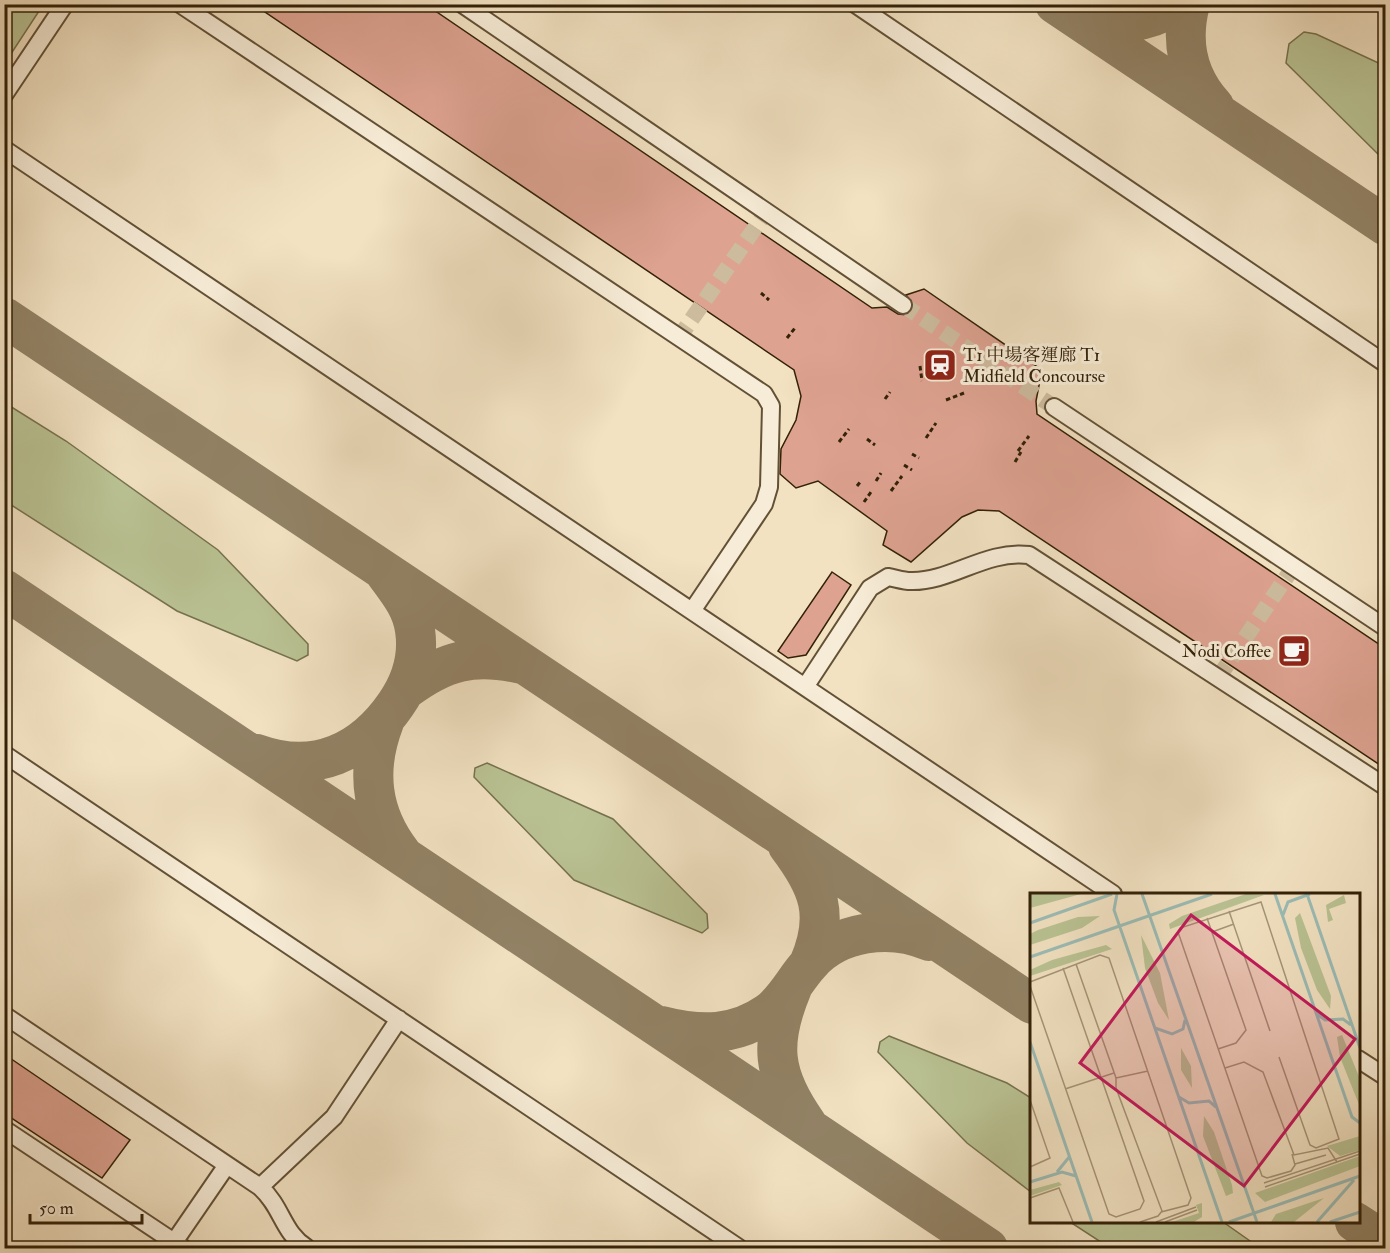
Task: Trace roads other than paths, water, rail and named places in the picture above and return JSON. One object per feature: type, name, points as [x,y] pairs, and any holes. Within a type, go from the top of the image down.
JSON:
[{"type":"lane","points":[[4,95],[64,4]]},
{"type":"lane","points":[[462,4],[903,305]]},
{"type":"lane","points":[[855,4],[1386,364]]},
{"type":"lane","points":[[180,5],[764,394],[771,406],[770,487],[764,504],[692,611]]},
{"type":"lane","points":[[4,149],[1112,893]]},
{"type":"lane","points":[[1054,407],[1386,628]]},
{"type":"lane","points":[[805,687],[870,588],[888,577],[910,581],[930,579],[1009,553],[1029,555],[1386,787]]},
{"type":"lane","points":[[4,754],[739,1248]]},
{"type":"lane","points":[[4,1016],[260,1187],[279,1206],[291,1234],[307,1248]]},
{"type":"lane","points":[[260,1187],[334,1117],[399,1019]]},
{"type":"lane","points":[[1360,1060],[1386,1077]]},
{"type":"lane","points":[[4,1129],[175,1246],[227,1165]]},
{"type":"tunnel","points":[[678,339],[766,212]]},
{"type":"tunnel","points":[[903,305],[1054,407]]},
{"type":"tunnel","points":[[1218,678],[1294,566]]},
{"type":"place","name":"T1 中場客運廊 T1 Midfield Concourse","points":[[940,365]]},
{"type":"place","name":"Nodi Coffee","points":[[1294,651]]}]
